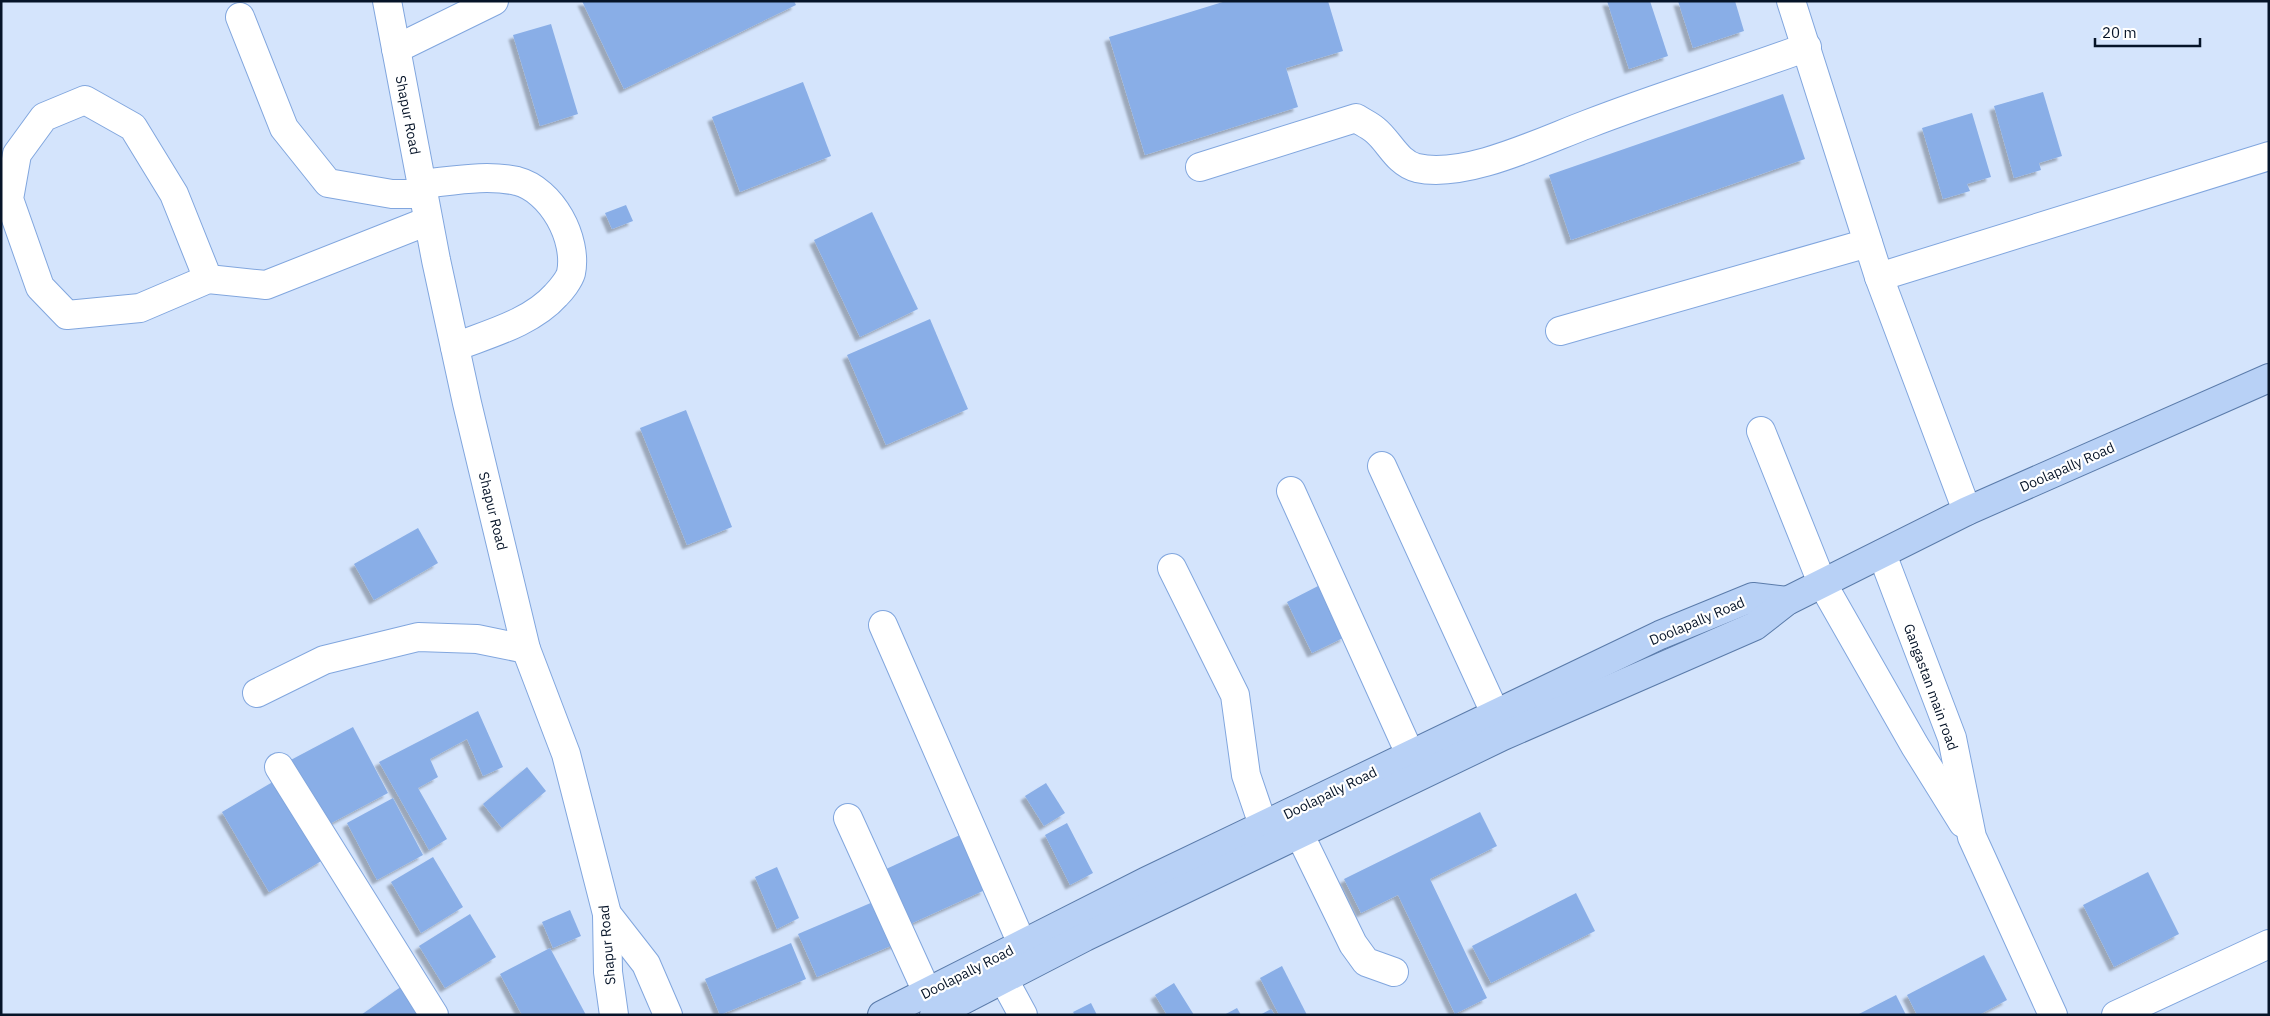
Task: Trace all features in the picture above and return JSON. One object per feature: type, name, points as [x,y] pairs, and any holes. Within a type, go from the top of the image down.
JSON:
[{"type":"main road","name":"Doolapally Road","points":[[882,1015],[931,1004],[1004,980],[1085,937],[1503,736],[1755,626],[1787,601],[1967,511],[2269,378]]},
{"type":"main road","name":"Doolapally Road","points":[[931,1004],[1022,944],[1263,825],[1660,635],[1753,597],[1787,601]]},
{"type":"street","name":"Shapur Road","points":[[387,1],[428,221],[455,348],[526,649],[566,754],[607,914],[608,972],[614,1015]]},
{"type":"street","points":[[396,49],[494,1]]},
{"type":"street","points":[[1791,1],[1879,277],[1967,511]]},
{"type":"street","points":[[240,17],[284,128],[328,183],[392,194],[472,178],[518,182],[539,193],[551,205],[572,250],[570,275],[556,296],[513,324],[455,348]]},
{"type":"street","points":[[1200,167],[1356,118],[1376,130],[1396,154],[1414,167],[1436,171],[1480,162],[1542,144],[1588,124],[1806,47]]},
{"type":"street","points":[[208,279],[174,194],[133,127],[85,100],[44,117],[17,154],[9,198],[40,287],[67,315],[140,308],[208,279],[266,285],[428,221]]},
{"type":"street","points":[[1879,277],[2269,156]]},
{"type":"street","points":[[1560,331],[1868,243]]},
{"type":"street","points":[[1761,431],[1822,583],[1915,746],[1972,837]]},
{"type":"street","points":[[1382,466],[1495,713]]},
{"type":"street","points":[[1291,491],[1410,754]]},
{"type":"street","name":"Gangastan main road","points":[[1882,554],[1952,738],[1972,837],[2053,1015]]},
{"type":"street","points":[[1172,568],[1235,696],[1246,775],[1263,825]]},
{"type":"street","points":[[884,625],[1022,944]]},
{"type":"street","points":[[257,693],[324,660],[418,637],[478,639],[526,649]]},
{"type":"street","points":[[279,767],[434,1015]]},
{"type":"street","points":[[848,818],[931,1004]]},
{"type":"street","points":[[1299,834],[1353,944],[1366,962],[1394,972]]},
{"type":"street","points":[[607,914],[646,964],[668,1015]]},
{"type":"street","points":[[2116,1015],[2269,944]]},
{"type":"street","points":[[1004,980],[1023,1015]]},
{"type":"building","points":[[582,1],[794,1],[796,5],[624,89]]},
{"type":"building","points":[[1226,1],[1328,1],[1343,51],[1286,68],[1298,107],[1145,155],[1109,37]]},
{"type":"building","points":[[1607,1],[1650,1],[1668,56],[1629,69]]},
{"type":"building","points":[[1678,1],[1735,1],[1744,31],[1693,48]]},
{"type":"building","points":[[551,24],[578,114],[540,126],[513,35]]},
{"type":"building","points":[[803,82],[831,156],[740,192],[712,117]]},
{"type":"building","points":[[2043,92],[2062,156],[2039,163],[2041,170],[2014,178],[1994,106]]},
{"type":"building","points":[[1783,94],[1805,159],[1571,240],[1549,175]]},
{"type":"building","points":[[1972,113],[1991,177],[1967,184],[1970,191],[1943,199],[1922,128]]},
{"type":"building","points":[[626,205],[633,221],[612,229],[605,213]]},
{"type":"building","points":[[872,212],[918,309],[860,337],[814,240]]},
{"type":"building","points":[[930,319],[968,409],[886,445],[847,355]]},
{"type":"building","points":[[686,410],[732,527],[687,545],[640,428]]},
{"type":"building","points":[[418,528],[438,563],[374,600],[354,564]]},
{"type":"building","points":[[1320,585],[1345,637],[1312,653],[1287,602]]},
{"type":"building","points":[[478,711],[503,767],[483,776],[467,739],[430,759],[438,777],[418,788],[447,839],[429,850],[379,762]]},
{"type":"building","points":[[353,727],[388,793],[322,828],[287,762]]},
{"type":"building","points":[[527,767],[546,791],[502,828],[483,804]]},
{"type":"building","points":[[276,780],[323,860],[269,892],[222,812]]},
{"type":"building","points":[[1046,783],[1065,813],[1044,826],[1025,796]]},
{"type":"building","points":[[393,798],[423,855],[377,880],[347,823]]},
{"type":"building","points":[[1480,812],[1497,846],[1430,879],[1487,998],[1455,1014],[1398,895],[1361,913],[1344,879]]},
{"type":"building","points":[[1067,823],[1093,873],[1070,885],[1045,835]]},
{"type":"building","points":[[960,835],[985,890],[908,925],[884,870]]},
{"type":"building","points":[[433,857],[463,907],[421,933],[391,882]]},
{"type":"building","points":[[777,867],[799,918],[777,929],[755,877]]},
{"type":"building","points":[[2148,872],[2179,934],[2114,967],[2083,905]]},
{"type":"building","points":[[1576,893],[1595,931],[1491,983],[1472,946]]},
{"type":"building","points":[[880,899],[898,943],[817,977],[798,934]]},
{"type":"building","points":[[570,910],[581,936],[553,948],[542,922]]},
{"type":"building","points":[[470,914],[496,957],[445,988],[419,946]]},
{"type":"building","points":[[791,943],[806,979],[720,1015],[705,979]]},
{"type":"building","points":[[550,948],[586,1015],[522,1015],[500,974]]},
{"type":"building","points":[[1984,955],[2007,1000],[1979,1015],[1917,1015],[1907,995]]},
{"type":"building","points":[[1282,966],[1307,1015],[1279,1015],[1260,978]]},
{"type":"building","points":[[1174,983],[1194,1015],[1167,1015],[1155,995]]},
{"type":"building","points":[[402,986],[422,1015],[361,1015]]},
{"type":"building","points":[[1896,995],[1906,1015],[1857,1015]]},
{"type":"building","points":[[1091,1003],[1097,1015],[1075,1015],[1073,1012]]},
{"type":"building","points":[[1237,1008],[1241,1015],[1224,1015]]},
{"type":"building","points":[[1271,1009],[1275,1015],[1260,1015]]}]
